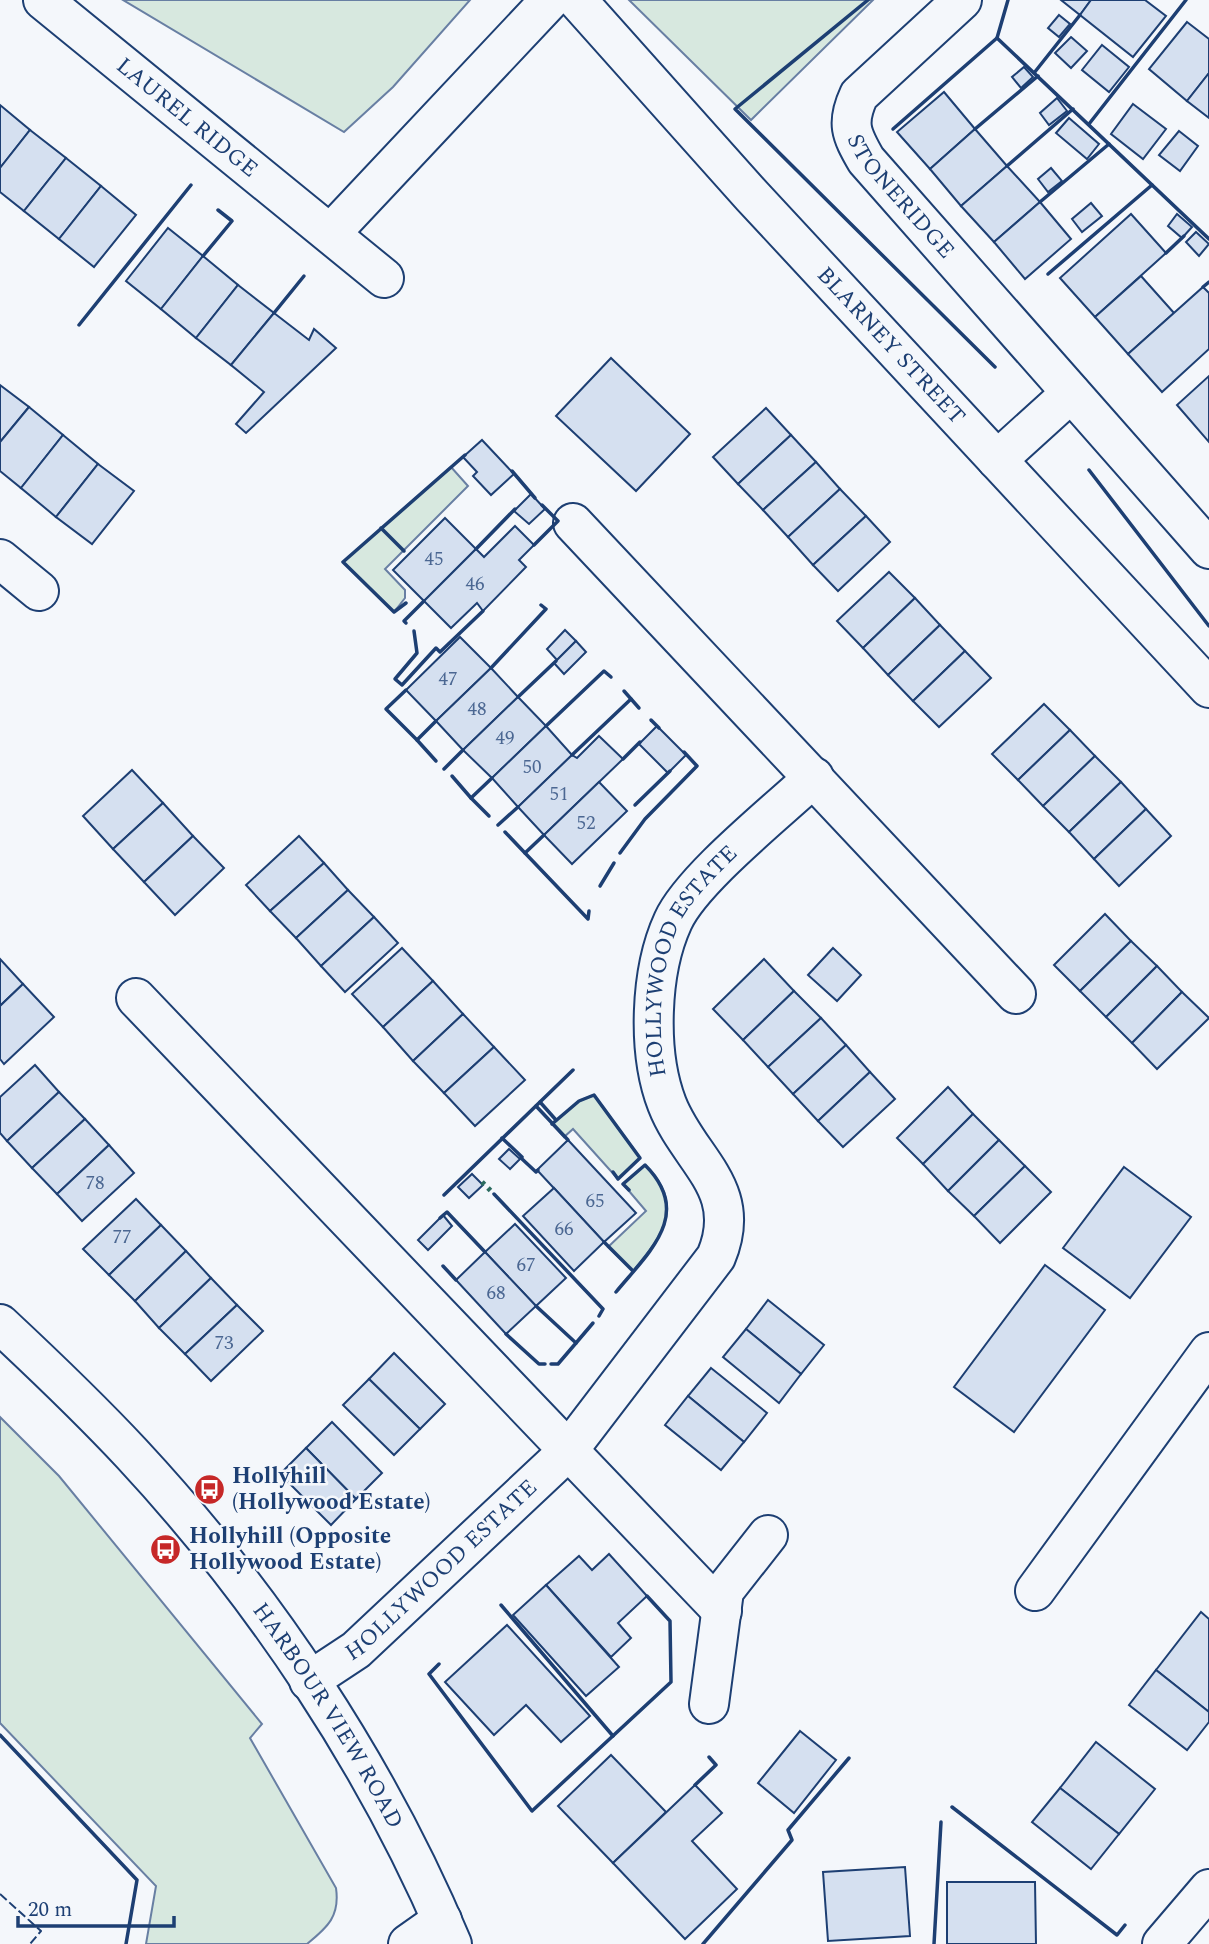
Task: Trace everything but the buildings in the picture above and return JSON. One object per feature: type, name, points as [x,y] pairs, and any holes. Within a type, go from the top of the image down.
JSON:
[{"type":"street","name":"LAUREL RIDGE","points":[[43,0],[384,278]]},
{"type":"street","points":[[331,233],[550,0]]},
{"type":"street","name":"BLARNEY STREET","points":[[577,0],[749,192],[1209,688]]},
{"type":"street","name":"STONERIDGE","points":[[962,0],[859,94],[850,115],[853,138],[866,160],[1209,549]]},
{"type":"street","points":[[997,460],[1071,393]]},
{"type":"street","points":[[573,523],[1016,994]]},
{"type":"street","points":[[0,559],[39,591]]},
{"type":"street","name":"HOLLYWOOD ESTATE","points":[[309,1681],[356,1650],[567,1452],[716,1257],[724,1239],[726,1216],[720,1191],[668,1107],[659,1082],[653,1018],[657,977],[673,921],[694,890],[814,777]]},
{"type":"street","points":[[136,999],[722,1611]]},
{"type":"street","name":"HARBOUR VIEW ROAD","points":[[0,1324],[95,1415],[164,1490],[241,1584],[309,1681],[380,1799],[447,1932]]},
{"type":"street","points":[[1035,1591],[1209,1352]]},
{"type":"street","points":[[709,1704],[724,1591],[768,1535]]},
{"type":"street","points":[[1162,1944],[1209,1889]]},
{"type":"street","points":[[408,1944],[447,1932]]},
{"type":"shaded area","points":[[123,0],[470,0],[393,87],[344,132]]},
{"type":"shaded area","points":[[629,0],[873,0],[751,120]]},
{"type":"shaded area","points":[[451,467],[468,486],[385,569],[405,590],[405,598],[394,612],[343,562]]},
{"type":"shaded area","points":[[594,1095],[640,1158],[618,1179],[573,1129],[564,1137],[552,1124],[579,1101]]},
{"type":"shaded area","points":[[645,1165],[665,1193],[666,1220],[653,1245],[633,1271],[608,1247],[646,1211],[623,1184]]},
{"type":"shaded area","points":[[0,1417],[59,1476],[262,1724],[250,1738],[336,1888],[336,1906],[331,1920],[307,1944],[146,1944],[156,1886],[0,1723]]},
{"type":"hedge","points":[[482,1182],[494,1194]]},
{"type":"fence","points":[[0,1894],[41,1931],[30,1944]]},
{"type":"wall","points":[[868,0],[735,109],[995,367]]},
{"type":"wall","points":[[1008,0],[997,38],[1209,239]]},
{"type":"wall","points":[[1089,124],[1186,0]]},
{"type":"wall","points":[[1034,73],[1080,15]]},
{"type":"wall","points":[[893,129],[997,38]]},
{"type":"wall","points":[[975,129],[1038,76]]},
{"type":"wall","points":[[1007,166],[1073,109]]},
{"type":"wall","points":[[1040,202],[1109,144]]},
{"type":"wall","points":[[79,325],[191,185]]},
{"type":"wall","points":[[1048,274],[1152,185]]},
{"type":"wall","points":[[203,256],[232,221],[218,210]]},
{"type":"wall","points":[[1166,253],[1184,236]]},
{"type":"wall","points":[[274,313],[304,276]]},
{"type":"wall","points":[[1203,287],[1209,282]]},
{"type":"wall","points":[[406,603],[394,612],[343,562],[465,455]]},
{"type":"wall","points":[[1089,470],[1209,626]]},
{"type":"wall","points":[[512,471],[535,498]]},
{"type":"wall","points":[[534,545],[558,521],[542,505]]},
{"type":"wall","points":[[476,549],[515,509]]},
{"type":"wall","points":[[381,528],[404,551]]},
{"type":"wall","points":[[406,623],[404,621],[424,601]]},
{"type":"wall","points":[[491,668],[546,609],[541,605]]},
{"type":"wall","points":[[414,631],[417,653],[395,679],[402,685],[436,648],[440,652],[483,611]]},
{"type":"wall","points":[[518,697],[556,661]]},
{"type":"wall","points":[[546,726],[604,671],[611,677]]},
{"type":"wall","points":[[406,690],[386,709],[417,740],[436,721]]},
{"type":"wall","points":[[624,691],[639,708]]},
{"type":"wall","points":[[572,755],[631,699]]},
{"type":"wall","points":[[651,720],[659,728]]},
{"type":"wall","points":[[417,740],[436,761]]},
{"type":"wall","points":[[623,759],[640,742]]},
{"type":"wall","points":[[444,769],[463,750]]},
{"type":"wall","points":[[620,853],[645,819],[697,766],[684,752]]},
{"type":"wall","points":[[635,805],[670,771]]},
{"type":"wall","points":[[452,776],[471,798],[492,778]]},
{"type":"wall","points":[[471,798],[489,816]]},
{"type":"wall","points":[[498,825],[518,807]]},
{"type":"wall","points":[[505,832],[525,853],[544,835]]},
{"type":"wall","points":[[525,853],[588,919],[589,911]]},
{"type":"wall","points":[[600,886],[614,863]]},
{"type":"wall","points":[[444,1195],[573,1070]]},
{"type":"wall","points":[[552,1124],[579,1101],[594,1095],[640,1158],[618,1179],[613,1172]]},
{"type":"wall","points":[[540,1102],[556,1120]]},
{"type":"wall","points":[[536,1106],[568,1140]]},
{"type":"wall","points":[[502,1138],[522,1157]]},
{"type":"wall","points":[[521,1158],[536,1172],[538,1170]]},
{"type":"wall","points":[[616,1292],[653,1247],[666,1216],[666,1200],[659,1183],[645,1165],[623,1184],[629,1190]]},
{"type":"wall","points":[[494,1194],[603,1309],[599,1316]]},
{"type":"wall","points":[[440,1218],[447,1212],[485,1252]]},
{"type":"wall","points":[[604,1242],[633,1271]]},
{"type":"wall","points":[[443,1266],[456,1280]]},
{"type":"wall","points":[[536,1306],[576,1343],[558,1364],[551,1364]]},
{"type":"wall","points":[[576,1343],[593,1323]]},
{"type":"wall","points":[[506,1334],[539,1364],[545,1364]]},
{"type":"wall","points":[[439,1664],[429,1674],[532,1811],[671,1682],[670,1621],[647,1596]]},
{"type":"wall","points":[[501,1605],[613,1736]]},
{"type":"wall","points":[[0,1735],[137,1880],[126,1944]]},
{"type":"wall","points":[[695,1785],[716,1765],[709,1757]]},
{"type":"wall","points":[[703,1944],[792,1840],[788,1830],[849,1758]]},
{"type":"wall","points":[[952,1807],[1117,1935],[1125,1925]]},
{"type":"wall","points":[[934,1944],[941,1822]]},
{"type":"place","name":"Hollyhill (Hollywood Estate)","points":[[209,1489]]},
{"type":"place","name":"Hollyhill (Opposite Hollywood Estate)","points":[[166,1549]]}]
